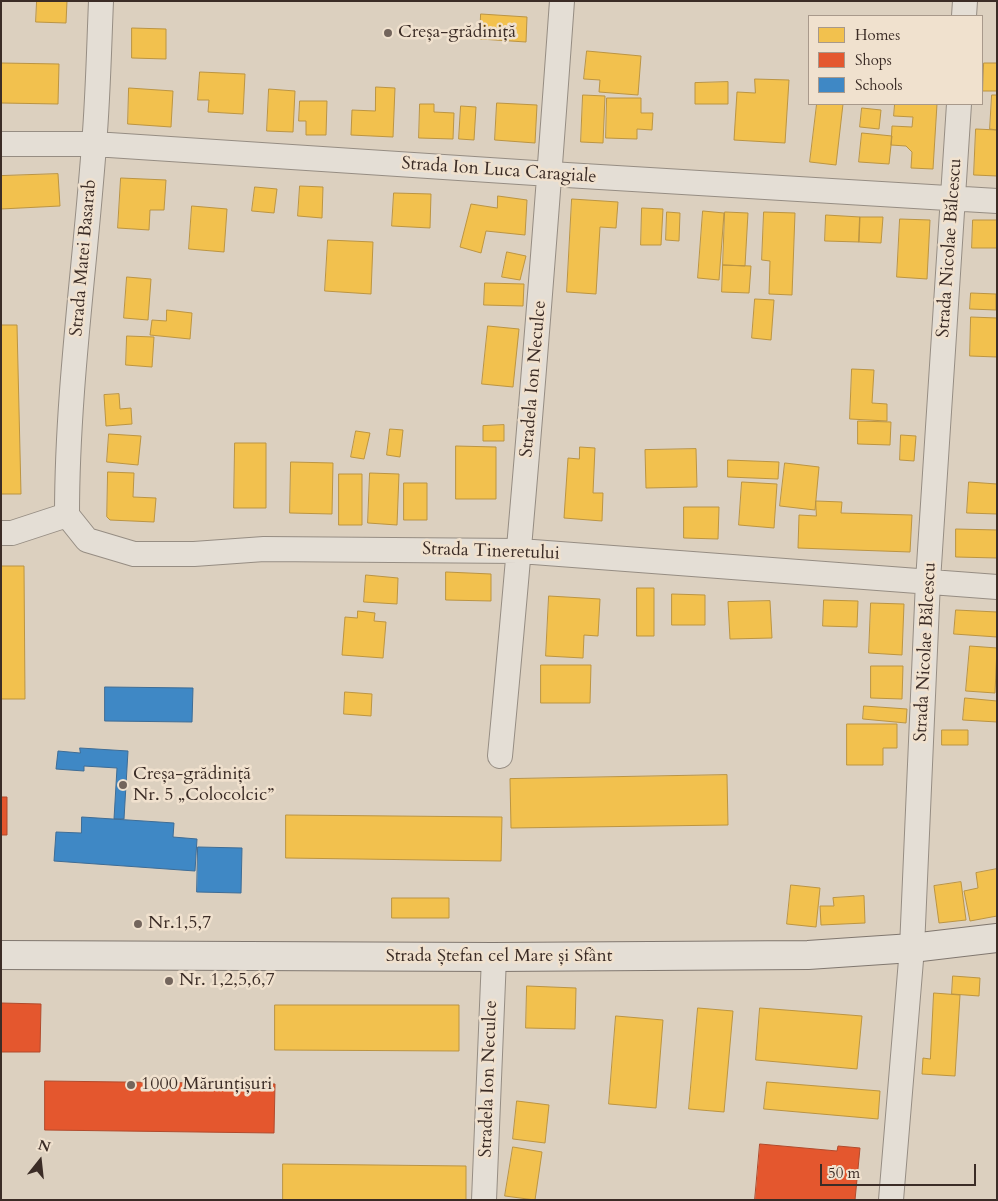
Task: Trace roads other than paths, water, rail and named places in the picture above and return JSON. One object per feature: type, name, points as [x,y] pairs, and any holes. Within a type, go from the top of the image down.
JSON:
[{"type":"main road","name":"Strada Ștefan cel Mare și Sfânt","points":[[1,955],[494,957],[808,955],[912,948],[997,938]]},
{"type":"street","name":"Strada Matei Basarab","points":[[67,515],[67,475],[94,144],[101,1]]},
{"type":"street","name":"Stradela Ion Neculce","points":[[500,756],[520,550],[562,1]]},
{"type":"street","points":[[964,15],[965,1]]},
{"type":"street","name":"Strada Nicolae Bălcescu","points":[[890,1200],[912,948],[928,581],[959,105]]},
{"type":"street","name":"Strada Ion Luca Caragiale","points":[[1,144],[94,144],[997,201]]},
{"type":"street","points":[[1,534],[67,515]]},
{"type":"street","name":"Strada Tineretului","points":[[67,515],[87,540],[134,554],[194,554],[264,549],[520,550],[997,587]]},
{"type":"street","name":"Stradela Ion Neculce","points":[[484,1200],[494,957]]},
{"type":"place","name":"Creșa-grădiniță","points":[[388,33]]},
{"type":"place","name":"Creșa-grădiniță Nr. 5 „Colocolcic”","points":[[123,785]]},
{"type":"place","name":"Nr.1,5,7","points":[[138,924]]},
{"type":"place","name":"Nr. 1,2,5,6,7","points":[[169,981]]},
{"type":"place","name":"1000 Mărunțișuri","points":[[131,1085]]}]
